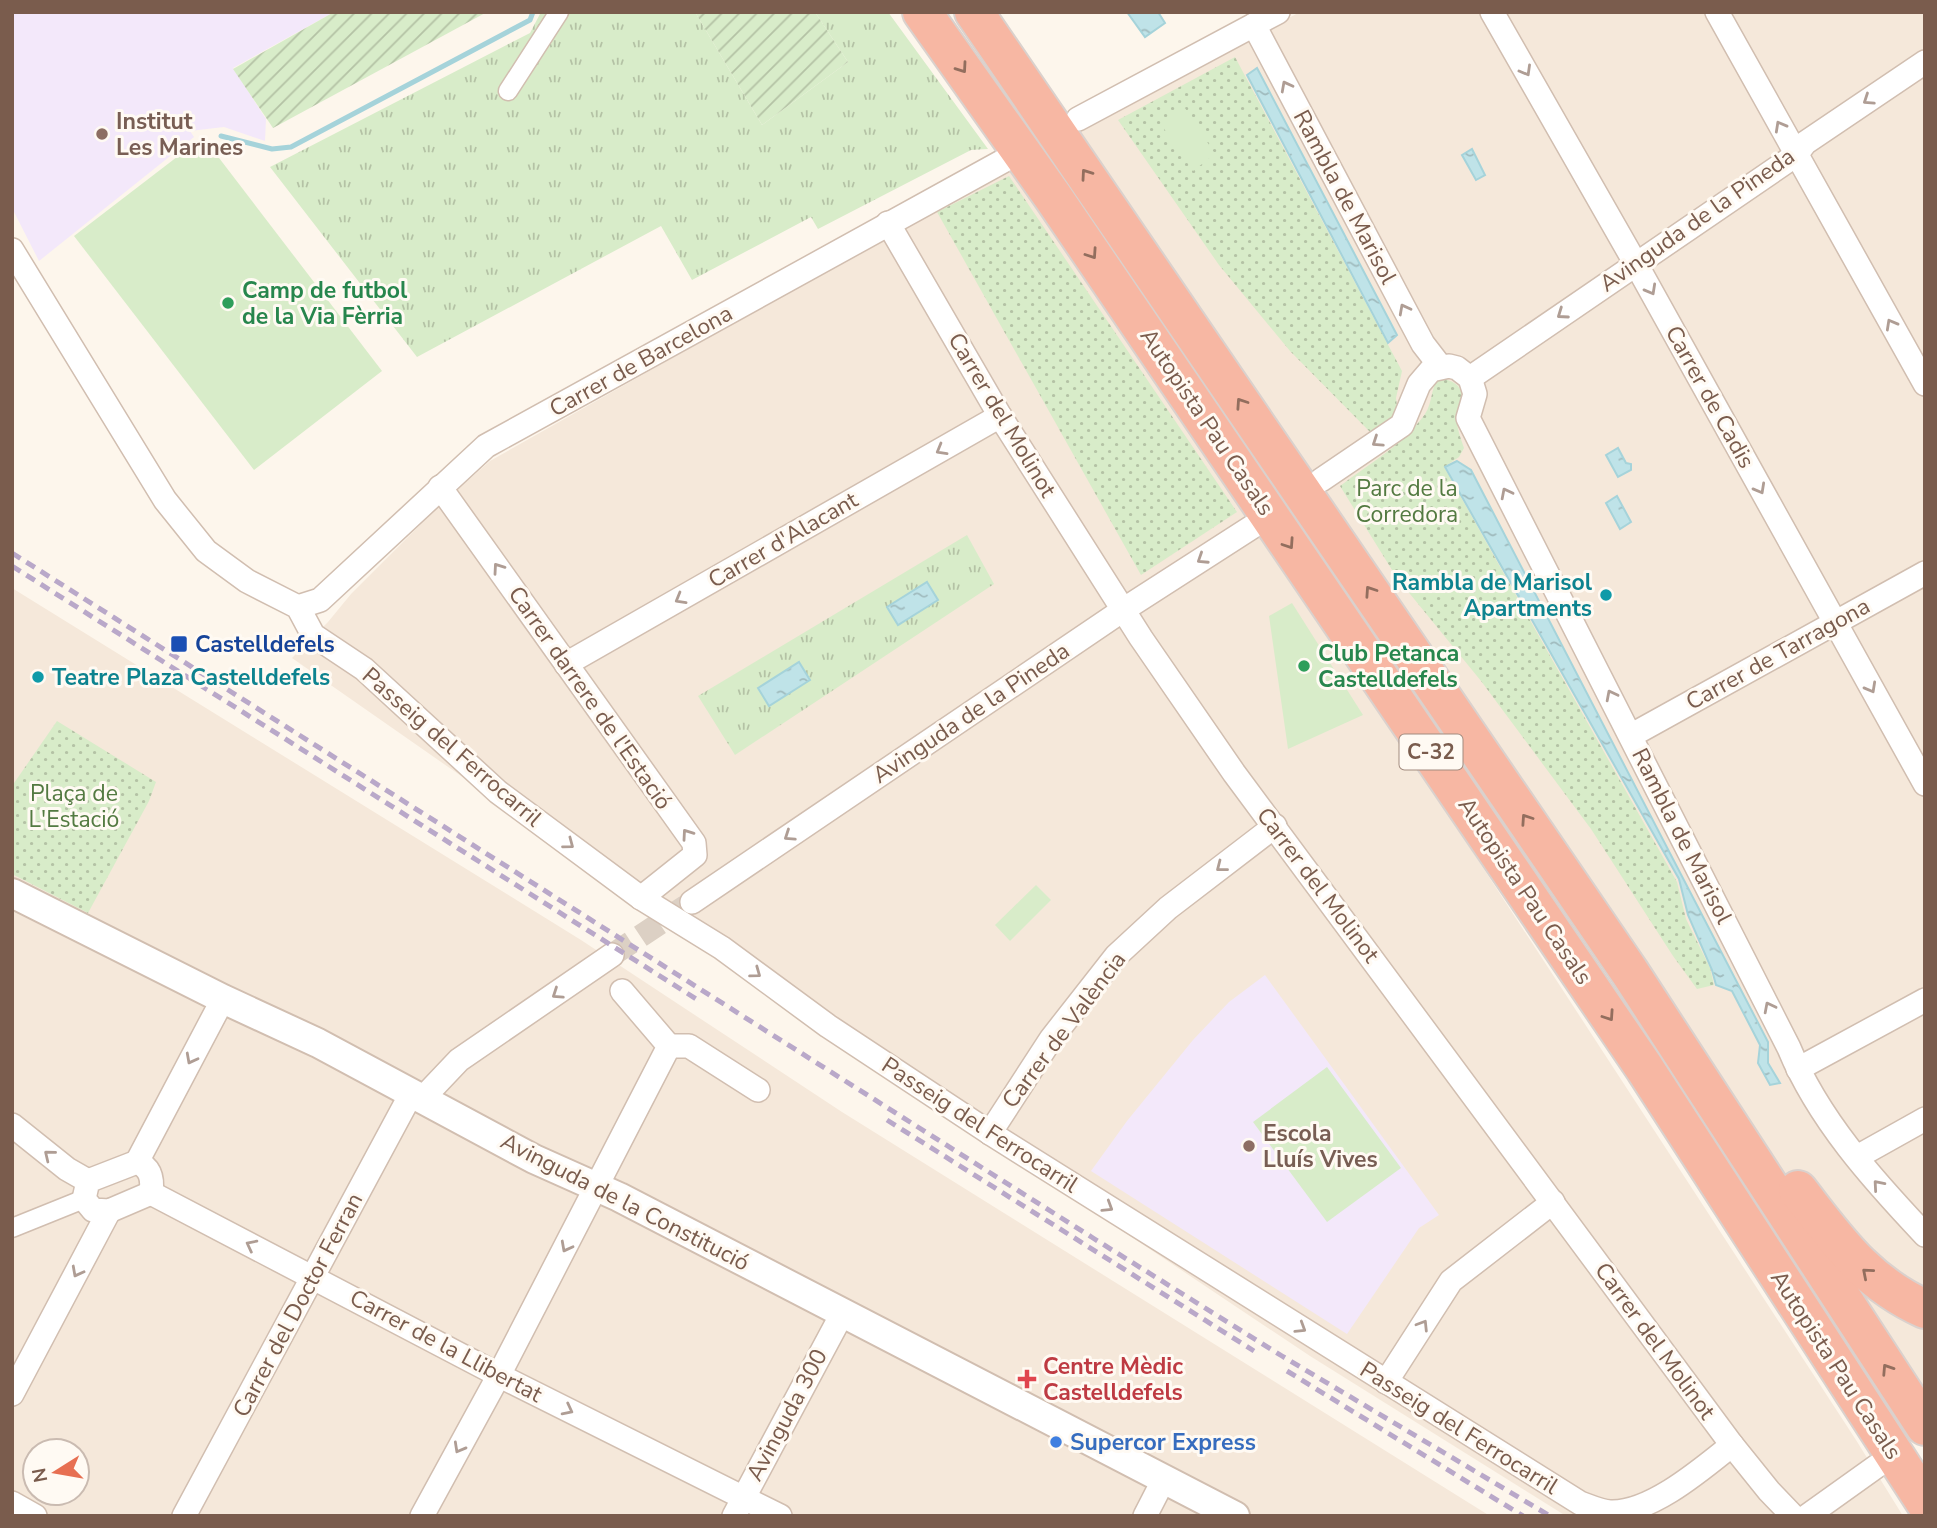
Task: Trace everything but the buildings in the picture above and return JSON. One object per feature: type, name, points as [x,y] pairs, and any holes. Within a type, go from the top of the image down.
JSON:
[{"type":"highway","name":"Autopista Pau Casals","points":[[922,12],[1053,197],[1645,1069],[1925,1502]]},
{"type":"highway","name":"Autopista Pau Casals","points":[[974,12],[1565,875],[1925,1426]]},
{"type":"highway","points":[[1565,875],[1625,952],[1758,1141],[1851,1258],[1890,1290],[1925,1309]]},
{"type":"street","points":[[509,91],[559,12]]},
{"type":"street","points":[[1078,119],[1278,12]]},
{"type":"street","name":"Carrer de Cadis","points":[[1492,12],[1636,263],[1925,784]]},
{"type":"street","points":[[1717,12],[1925,384]]},
{"type":"street","name":"Rambla de Marisol","points":[[1254,25],[1423,344],[1440,366]]},
{"type":"street","name":"Avinguda de la Pineda","points":[[1469,378],[1796,155],[1805,143],[1925,62]]},
{"type":"street","name":"Carrer de Barcelona","points":[[289,603],[320,600],[486,446],[1014,155]]},
{"type":"street","name":"Carrer del Molinot","points":[[888,223],[1000,416],[1123,610],[1234,773],[1732,1445],[1793,1516]]},
{"type":"street","points":[[12,250],[165,500],[206,551],[247,581],[289,603]]},
{"type":"street","points":[[1321,480],[1402,425],[1422,379],[1431,370],[1440,366],[1457,368],[1469,378]]},
{"type":"street","name":"Rambla de Marisol","points":[[1469,378],[1475,394],[1468,418],[1632,735],[1798,1069],[1823,1110],[1874,1181],[1925,1235]]},
{"type":"street","name":"Carrer d'Alacant","points":[[566,664],[1000,416]]},
{"type":"street","name":"Carrer darrere de l'Estació","points":[[440,487],[694,843],[695,855],[640,898]]},
{"type":"street","name":"Avinguda de la Pineda","points":[[692,902],[1123,610],[1252,527]]},
{"type":"street","name":"Carrer de Tarragona","points":[[1632,735],[1925,573]]},
{"type":"street","name":"Passeig del Ferrocarril","points":[[289,603],[313,635],[364,669],[498,792],[640,898],[722,948],[828,1026],[990,1133],[1580,1503],[1608,1512],[1629,1511],[1648,1503],[1694,1474],[1732,1445]]},
{"type":"street","name":"Carrer de València","points":[[990,1133],[1051,1040],[1116,956],[1168,908],[1275,826]]},
{"type":"street","name":"Avinguda de la Constitució","points":[[12,893],[223,999],[318,1043],[534,1158],[597,1186],[1235,1516]]},
{"type":"street","points":[[417,1096],[459,1060],[612,955]]},
{"type":"street","points":[[622,991],[669,1046],[689,1046],[758,1090]]},
{"type":"street","points":[[12,1228],[137,1162],[223,999]]},
{"type":"street","points":[[1798,1069],[1925,1000]]},
{"type":"street","points":[[422,1516],[499,1375],[669,1046]]},
{"type":"street","name":"Carrer del Doctor Ferran","points":[[184,1516],[312,1276],[417,1096]]},
{"type":"street","points":[[1857,1157],[1925,1119]]},
{"type":"street","points":[[12,1125],[67,1170],[86,1190],[93,1210],[109,1211],[151,1193],[153,1179],[145,1165],[137,1162]]},
{"type":"street","name":"Carrer de la Llibertat","points":[[151,1193],[499,1375],[738,1506],[780,1516]]},
{"type":"street","points":[[1386,1382],[1451,1281],[1553,1202]]},
{"type":"street","points":[[12,1394],[109,1211]]},
{"type":"street","name":"Avinguda 300","points":[[738,1506],[842,1314]]},
{"type":"street","points":[[1807,1516],[1877,1466]]},
{"type":"street","points":[[1145,1516],[1164,1479]]},
{"type":"street","points":[[12,1503],[35,1516]]},
{"type":"shaded area","name":"Institut Les Marines","points":[[12,12],[334,12],[233,68],[266,119],[265,141],[224,127],[190,131],[194,137],[39,261],[12,208]]},
{"type":"shaded area","points":[[1300,12],[1925,12],[1925,1397],[1074,133]]},
{"type":"shaded area","points":[[1009,168],[1259,524],[1903,1516],[1566,1516],[1310,1356],[904,1085],[292,658],[438,507],[490,461]]},
{"type":"shaded area","points":[[12,588],[581,940],[842,1112],[1490,1516],[12,1516]]},
{"type":"shaded area","name":"Escola Lluís Vives","points":[[1265,975],[1439,1215],[1419,1228],[1347,1334],[1091,1171],[1127,1121],[1193,1040],[1229,1002]]},
{"type":"green space","points":[[334,12],[487,12],[273,128],[233,69]]},
{"type":"green space","points":[[541,12],[695,12],[762,125],[848,62],[815,12],[888,12],[988,149],[971,150],[818,229],[811,217],[692,280],[661,226],[417,357],[270,167],[530,33]]},
{"type":"green space","points":[[695,12],[815,12],[848,62],[762,125]]},
{"type":"green space","name":"Parc de la Corredora","points":[[1235,57],[1402,371],[1396,398],[1398,414],[1373,435],[1290,351],[1219,265],[1118,120]]},
{"type":"green space","points":[[1185,108],[1215,154],[1193,171],[1160,123]]},
{"type":"green space","name":"Camp de futbol de la Via Fèrria","points":[[203,137],[382,371],[254,470],[74,236]]},
{"type":"green space","points":[[1009,176],[1237,512],[1141,575],[937,212]]},
{"type":"green space","name":"Parc de la Corredora","points":[[1439,378],[1457,385],[1462,393],[1462,404],[1457,418],[1464,448],[1459,457],[1444,467],[1677,882],[1686,919],[1710,968],[1714,985],[1697,989],[1591,829],[1481,681],[1397,578],[1340,486],[1386,453],[1417,425],[1428,409]]},
{"type":"green space","points":[[967,535],[994,584],[735,755],[698,696]]},
{"type":"green space","name":"Club Petanca Castelldefels","points":[[1292,603],[1363,715],[1288,749],[1269,616]]},
{"type":"green space","name":"Plaça de L'Estació","points":[[57,721],[156,782],[149,801],[88,913],[12,874],[12,786]]},
{"type":"green space","points":[[1036,885],[1051,900],[1010,941],[995,925]]},
{"type":"green space","points":[[1327,1067],[1401,1168],[1327,1222],[1253,1122]]},
{"type":"water","points":[[1127,12],[1158,12],[1165,23],[1145,37]]},
{"type":"water","points":[[1257,68],[1397,335],[1388,343],[1247,75]]},
{"type":"water","points":[[1472,149],[1485,175],[1476,180],[1462,155]]},
{"type":"water","points":[[1618,448],[1626,463],[1631,464],[1631,470],[1618,477],[1606,455]]},
{"type":"water","points":[[1457,461],[1471,470],[1768,1042],[1768,1063],[1780,1083],[1770,1085],[1758,1063],[1760,1045],[1732,991],[1716,985],[1688,915],[1679,879],[1445,467]]},
{"type":"water","points":[[1617,496],[1631,522],[1620,529],[1606,503]]},
{"type":"water","points":[[927,582],[938,600],[898,625],[887,607]]},
{"type":"water","points":[[799,662],[810,680],[769,706],[758,688]]},
{"type":"waterway","points":[[221,136],[272,149],[291,147],[530,20],[533,12]]},
{"type":"tunnel","points":[[612,955],[686,906]]},
{"type":"railway","points":[[12,553],[1093,1238],[1282,1356],[1550,1516]]},
{"type":"railway","points":[[12,566],[701,1002]]},
{"type":"railway","points":[[887,1120],[1254,1351]]},
{"type":"railway","points":[[1287,1371],[1523,1516]]},
{"type":"place","name":"Institut Les Marines","points":[[102,134]]},
{"type":"place","name":"Camp de futbol de la Via Fèrria","points":[[228,303]]},
{"type":"place","name":"Rambla de Marisol Apartments","points":[[1606,595]]},
{"type":"place","name":"Castelldefels","points":[[179,644]]},
{"type":"place","name":"Club Petanca Castelldefels","points":[[1304,666]]},
{"type":"place","name":"Teatre Plaza Castelldefels","points":[[38,677]]},
{"type":"place","name":"Escola Lluís Vives","points":[[1249,1146]]},
{"type":"place","name":"Centre Mèdic Castelldefels","points":[[1027,1379]]},
{"type":"place","name":"Supercor Express","points":[[1056,1442]]}]
